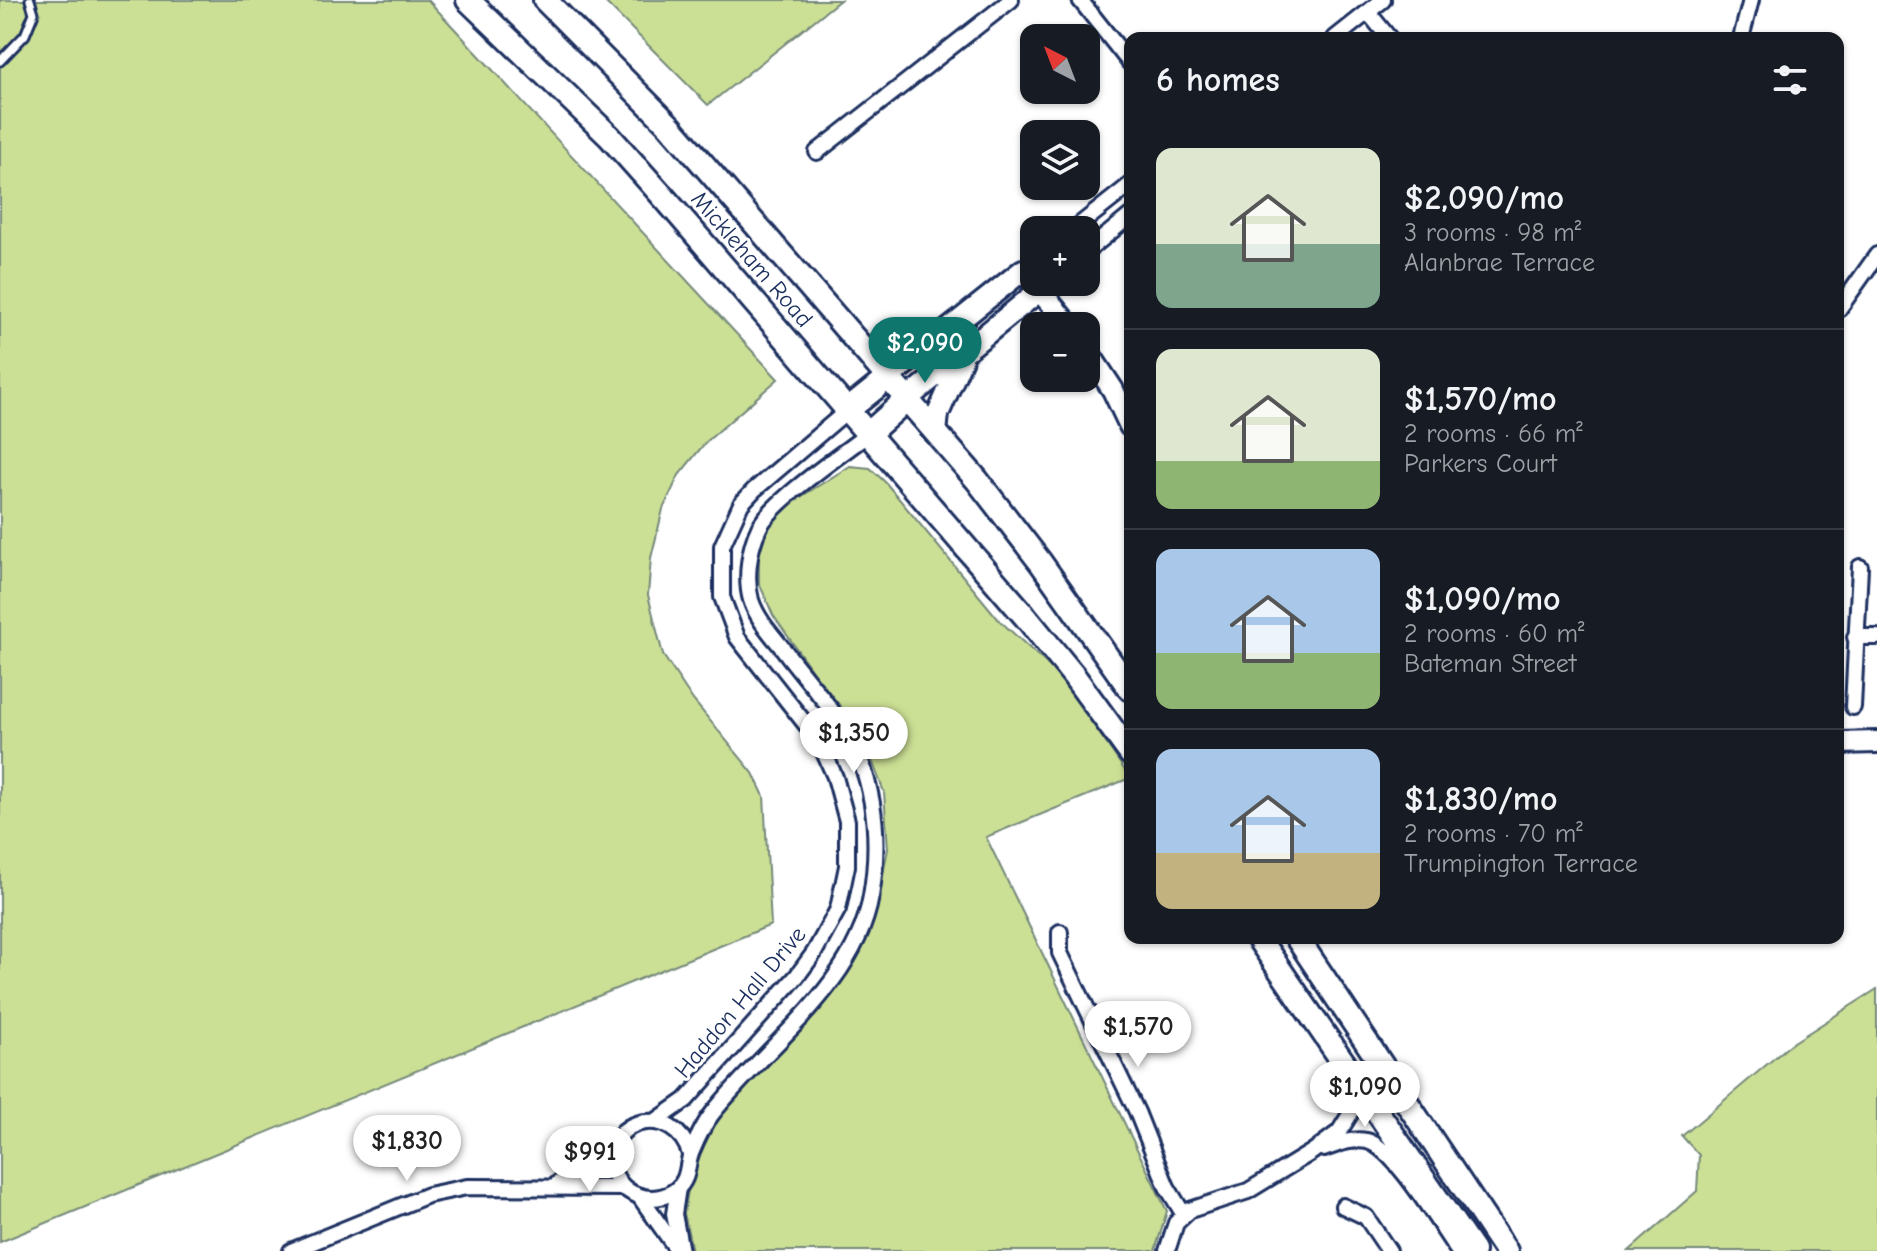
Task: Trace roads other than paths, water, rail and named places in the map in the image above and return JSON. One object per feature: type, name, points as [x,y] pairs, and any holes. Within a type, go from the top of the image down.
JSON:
[{"type":"main road","name":"Mickleham Road","points":[[468,0],[609,136],[1064,664],[1124,745]]},
{"type":"main road","name":"Mickleham Road","points":[[545,0],[670,126],[977,480],[1041,563],[1124,681]]},
{"type":"main road","points":[[848,410],[889,377]]},
{"type":"main road","points":[[868,434],[907,399]]},
{"type":"main road","points":[[1262,944],[1473,1251]]},
{"type":"main road","points":[[1301,944],[1506,1251]]},
{"type":"street","points":[[817,152],[1011,0]]},
{"type":"street","points":[[1080,0],[1124,55]]},
{"type":"street","points":[[1343,32],[1383,0]]},
{"type":"street","points":[[1743,32],[1751,0]]},
{"type":"street","points":[[1368,12],[1384,32]]},
{"type":"street","points":[[1091,216],[1124,190]]},
{"type":"street","points":[[1100,241],[1124,221]]},
{"type":"street","points":[[1844,302],[1877,255]]},
{"type":"street","points":[[889,377],[1020,273]]},
{"type":"street","points":[[907,399],[1033,296]]},
{"type":"street","points":[[936,433],[938,414],[953,374],[966,352]]},
{"type":"street","points":[[1100,370],[1124,413]]},
{"type":"street","name":"Haddon Hall Drive","points":[[656,1121],[686,1100],[797,976],[814,953],[838,909],[847,866],[847,821],[835,777],[819,741],[737,637],[722,597],[722,546],[741,504],[848,410]]},
{"type":"street","points":[[690,1154],[711,1116],[815,1001],[845,961],[870,900],[877,849],[872,801],[859,758],[838,720],[761,621],[751,600],[749,584],[751,554],[759,527],[777,505],[868,434]]},
{"type":"street","points":[[1853,707],[1860,567]]},
{"type":"street","points":[[1855,637],[1877,637]]},
{"type":"street","points":[[1844,743],[1877,742]]},
{"type":"street","points":[[1060,932],[1060,953],[1137,1112],[1167,1187],[1184,1215]]},
{"type":"street","points":[[1167,1251],[1172,1231],[1190,1210],[1248,1191],[1339,1132],[1348,1119],[1353,1101],[1353,1076]]},
{"type":"street","points":[[538,1187],[579,1179],[598,1168],[628,1128],[640,1122],[656,1121],[669,1125],[680,1133],[690,1154],[690,1168],[678,1188],[674,1214],[680,1251]]},
{"type":"street","points":[[1312,1152],[1348,1141],[1373,1144],[1400,1167],[1458,1251]]},
{"type":"street","points":[[613,1150],[612,1164],[624,1188],[640,1197],[654,1199],[667,1196],[678,1188]]},
{"type":"street","points":[[291,1251],[428,1195],[467,1187],[624,1188]]},
{"type":"street","points":[[640,1197],[680,1251]]},
{"type":"street","points":[[1343,1206],[1366,1217],[1389,1251]]},
{"type":"lane","points":[[0,61],[25,35],[34,13],[30,0]]}]
